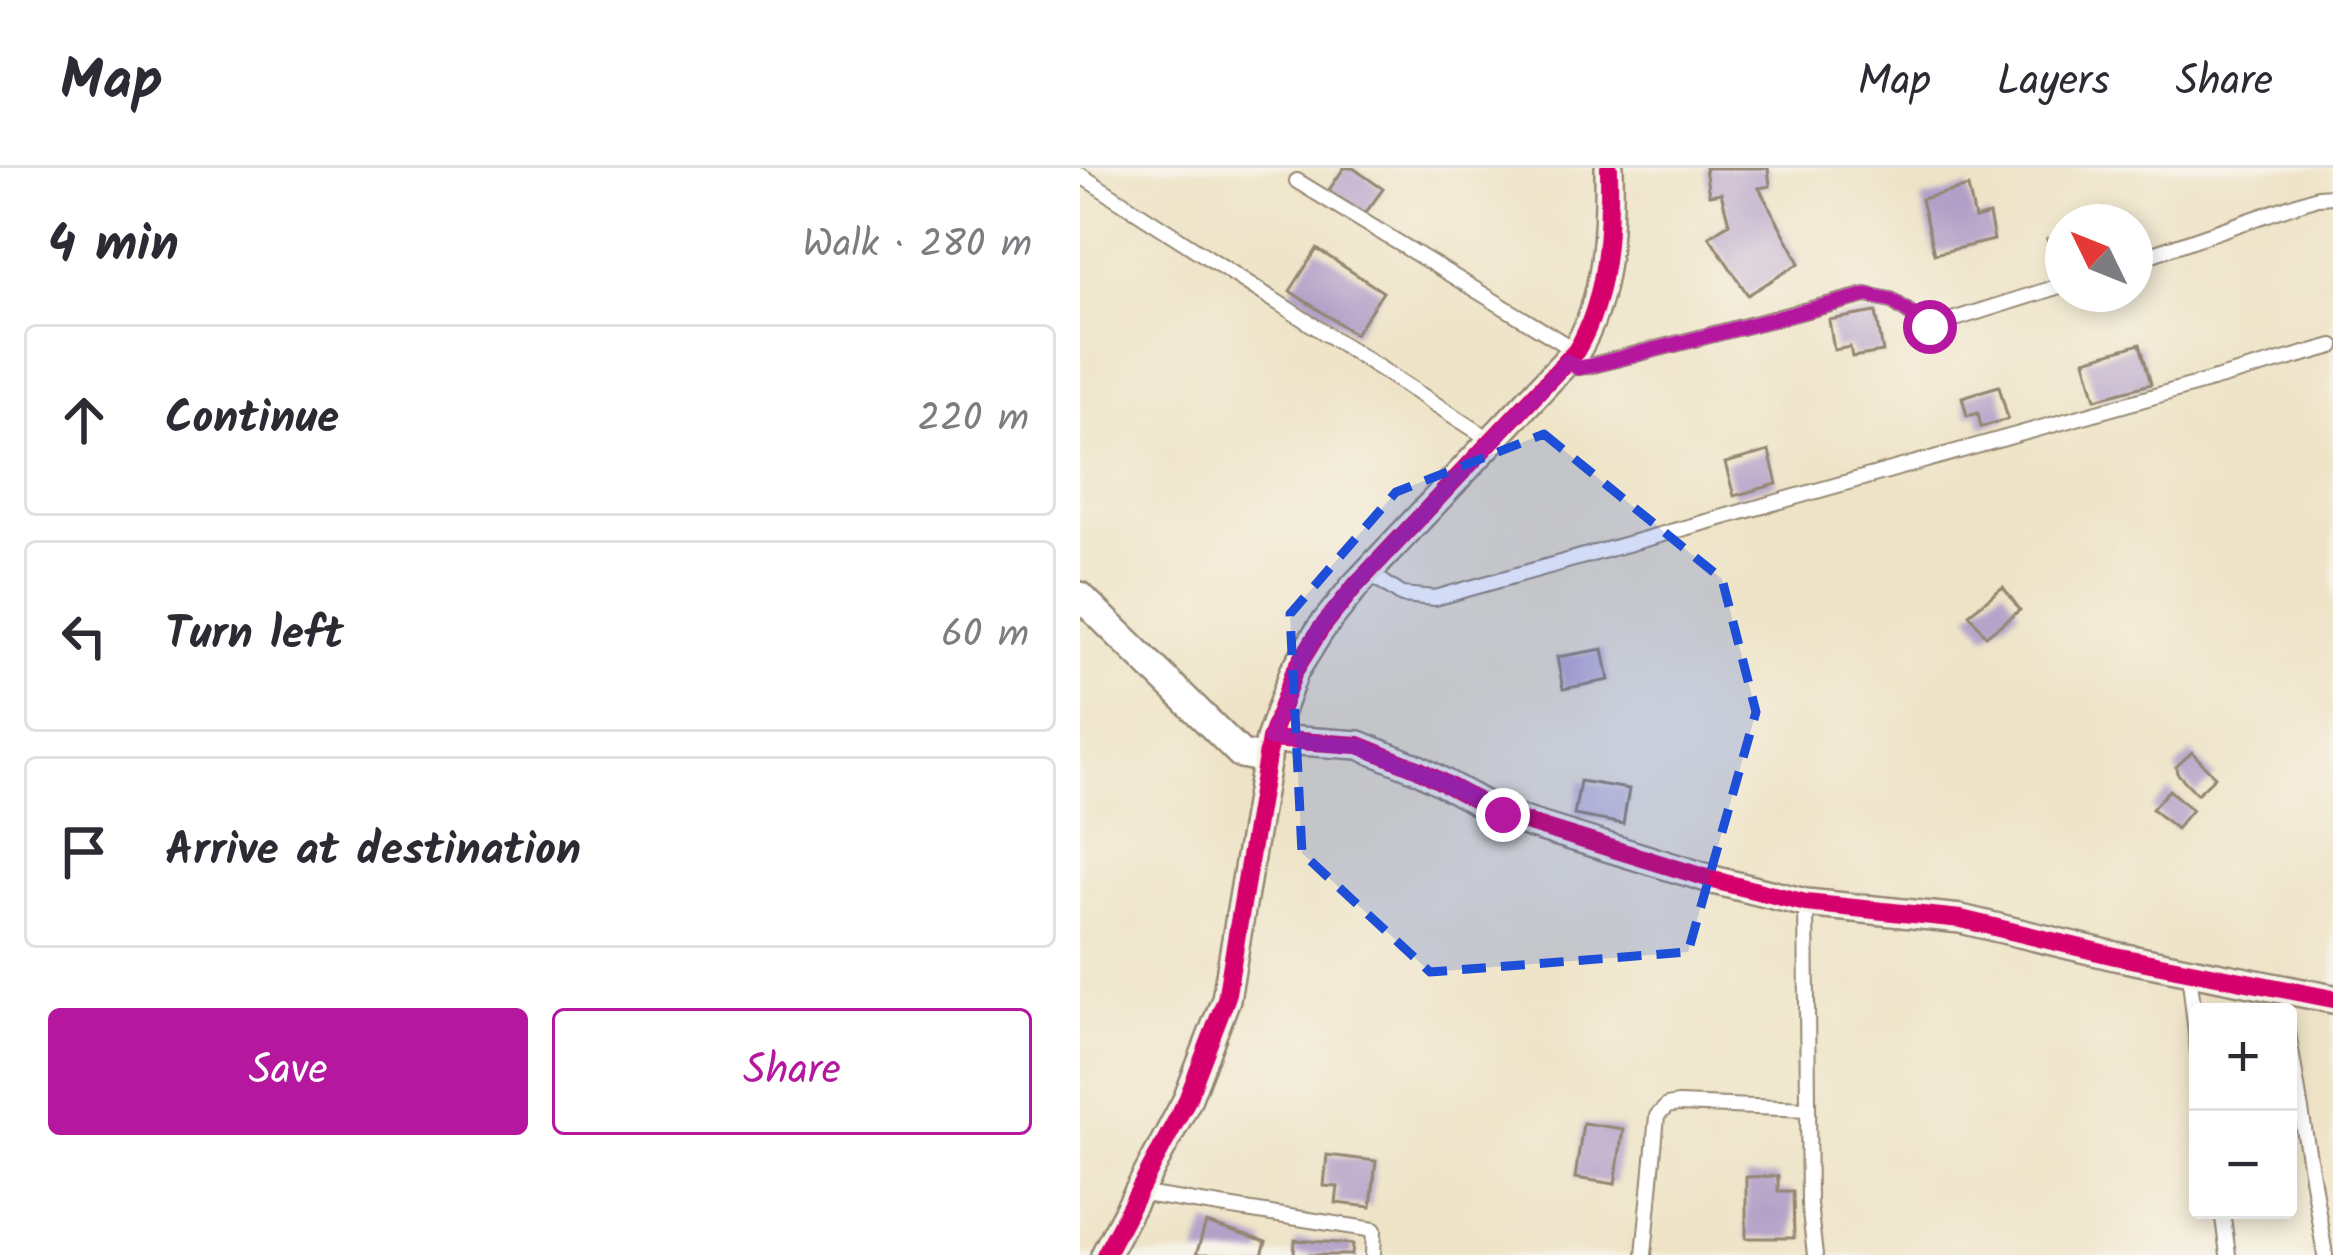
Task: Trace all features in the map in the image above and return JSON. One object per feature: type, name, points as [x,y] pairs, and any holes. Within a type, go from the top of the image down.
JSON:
[{"type":"street","points":[[1105,1255],[1195,1082],[1226,999],[1269,749],[1294,672],[1319,630],[1367,572],[1572,356],[1594,312],[1607,246],[1609,168]]},
{"type":"street","points":[[1080,596],[1241,754],[1359,746],[1418,769],[1503,815],[1717,880],[1806,903],[1961,919],[2189,970],[2286,1001],[2333,999]]},
{"type":"lane","points":[[1080,175],[1494,442]]},
{"type":"lane","points":[[1297,181],[1572,356],[1578,368],[1867,295],[1891,300],[1930,327],[2045,291]]},
{"type":"lane","points":[[2153,254],[2317,197],[2333,196]]},
{"type":"lane","points":[[1367,572],[1402,595],[1435,598],[2333,346]]},
{"type":"lane","points":[[1806,903],[1809,1204],[1815,1255]]},
{"type":"lane","points":[[2189,970],[2193,1003]]},
{"type":"lane","points":[[2297,1086],[2325,1255]]},
{"type":"lane","points":[[1644,1255],[1661,1111],[1678,1104],[1808,1109]]},
{"type":"lane","points":[[1137,1193],[1375,1230],[1372,1255]]},
{"type":"lane","points":[[2223,1219],[2228,1255]]},
{"type":"highlighted area","points":[[1544,434],[1722,579],[1756,712],[1688,952],[1430,972],[1302,853],[1290,614],[1396,492]]},
{"type":"building","points":[[1344,168],[1353,168],[1383,189],[1364,215],[1329,190]]},
{"type":"building","points":[[1705,168],[1768,168],[1770,186],[1759,188],[1800,263],[1748,295],[1709,236],[1729,223],[1721,193],[1709,195]]},
{"type":"building","points":[[1968,187],[1975,219],[1989,215],[1994,240],[1934,254],[1921,199]]},
{"type":"building","points":[[1317,249],[1383,292],[1355,334],[1290,291]]},
{"type":"building","points":[[1876,312],[1883,352],[1852,357],[1850,347],[1834,350],[1829,320]]},
{"type":"building","points":[[2140,344],[2151,384],[2096,399],[2085,360]]},
{"type":"building","points":[[1999,386],[2008,419],[1981,427],[1978,413],[1967,416],[1962,397]]},
{"type":"building","points":[[1769,451],[1777,484],[1734,496],[1725,463]]},
{"type":"building","points":[[2003,587],[2020,610],[1986,636],[1969,614]]},
{"type":"building","points":[[1603,649],[1609,680],[1563,689],[1557,657]]},
{"type":"building","points":[[2192,752],[2215,777],[2197,794],[2176,767]]},
{"type":"building","points":[[1580,781],[1629,789],[1623,824],[1574,815]]},
{"type":"building","points":[[2169,790],[2192,810],[2176,829],[2152,809]]},
{"type":"building","points":[[1583,1123],[1623,1129],[1615,1184],[1575,1178]]},
{"type":"building","points":[[1327,1155],[1376,1161],[1371,1207],[1336,1203],[1338,1187],[1324,1186]]},
{"type":"building","points":[[1778,1176],[1778,1191],[1793,1191],[1794,1238],[1746,1238],[1746,1177]]},
{"type":"building","points":[[1206,1223],[1266,1242],[1262,1255],[1196,1255]]},
{"type":"building","points":[[1295,1240],[1353,1244],[1352,1255],[1294,1255]]},
{"type":"cycle path","points":[[1105,1255],[1187,1100],[1226,999],[1270,739],[1294,672],[1355,586],[1576,351],[1601,286],[1609,168]]},
{"type":"cycle path","points":[[1270,739],[1359,745],[1418,769],[1503,815],[1717,881],[1806,903],[1961,919],[2115,956],[2333,999]]},
{"type":"route","points":[[1503,815],[1418,769],[1359,746],[1270,739],[1294,672],[1319,630],[1355,586],[1567,361],[1578,368],[1594,365],[1867,295],[1891,300],[1930,327]]}]
